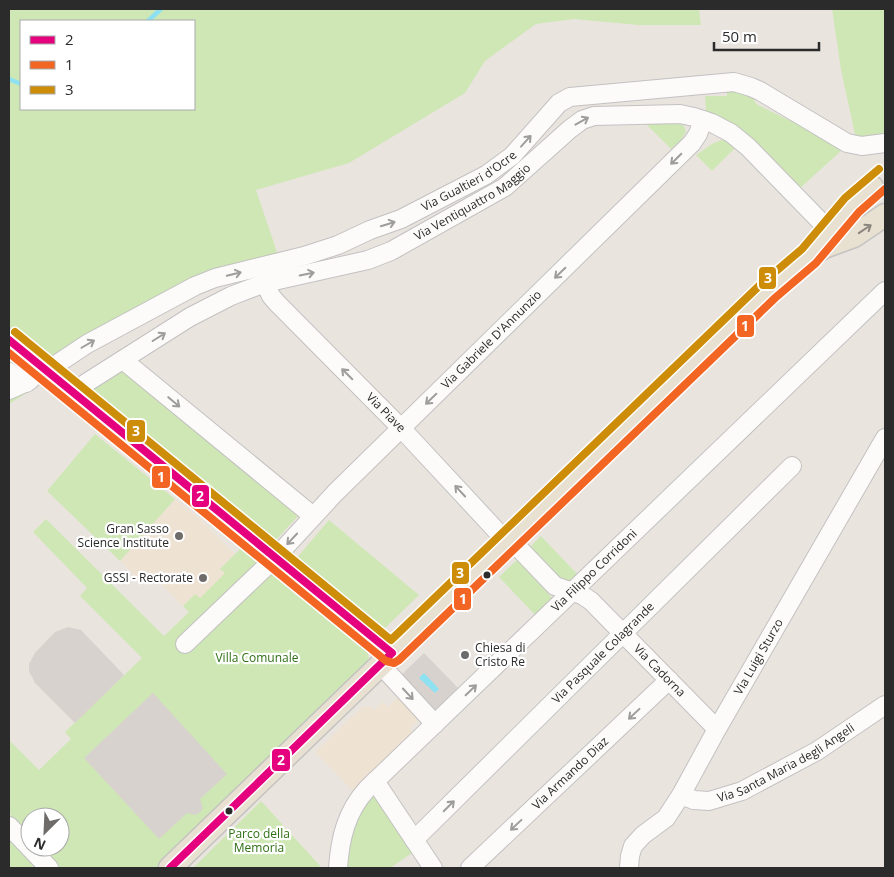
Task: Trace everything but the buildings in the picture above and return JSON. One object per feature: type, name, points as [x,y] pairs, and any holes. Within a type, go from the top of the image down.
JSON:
[{"type":"main road","points":[[170,868],[386,659],[504,536],[768,291],[809,256],[824,248],[836,235],[852,205],[879,182]]},
{"type":"main road","points":[[836,235],[854,236],[885,215]]},
{"type":"main road","points":[[9,340],[276,557],[386,659]]},
{"type":"street","name":"Via Gualtieri d'Ocre","points":[[9,390],[26,383],[87,344],[195,286],[215,278],[338,246],[370,230],[398,221],[478,179],[508,160],[559,103],[570,96],[734,82],[760,91],[847,143],[862,146],[885,143]]},
{"type":"street","name":"Via Ventiquattro Maggio","points":[[75,394],[86,383],[204,310],[231,296],[264,283],[368,260],[391,251],[509,184],[570,129],[587,118],[603,114],[680,114],[704,120],[731,133],[748,147],[836,235]]},
{"type":"street","name":"Via Gabriele D'Annunzio","points":[[185,644],[276,557],[313,516],[401,428],[692,143],[697,137],[704,120]]},
{"type":"street","name":"Via Piave","points":[[264,283],[271,296],[282,309],[401,428],[504,536]]},
{"type":"street","name":"Via Filippo Corridoni","points":[[338,868],[347,820],[356,802],[375,781],[885,291]]},
{"type":"street","points":[[123,360],[313,516]]},
{"type":"street","points":[[9,372],[26,383]]},
{"type":"street","name":"Via Luigi Sturzo","points":[[629,868],[631,852],[637,841],[666,818],[681,795],[885,438]]},
{"type":"street","name":"Via Pasquale Colagrande","points":[[414,840],[792,466]]},
{"type":"street","name":"Via Cadorna","points":[[504,536],[552,584],[589,599],[717,729]]},
{"type":"street","points":[[386,659],[436,724]]},
{"type":"street","name":"Via Armando Diaz","points":[[470,868],[669,680]]},
{"type":"street","name":"Via Santa Maria degli Angeli","points":[[681,795],[694,800],[709,801],[752,787],[824,746],[885,705]]},
{"type":"street","points":[[375,781],[433,868]]},
{"type":"street","points":[[9,826],[49,868]]},
{"type":"shaded area","name":"Gran Sasso Science Institute","points":[[175,499],[200,519],[235,554],[220,568],[225,573],[200,599],[195,594],[183,606],[148,571],[139,580],[120,561]]},
{"type":"shaded area","points":[[68,627],[81,630],[124,675],[75,723],[35,683],[29,671],[29,664],[35,653],[55,632]]},
{"type":"shaded area","points":[[424,653],[460,690],[435,713],[400,676]]},
{"type":"shaded area","points":[[153,693],[227,774],[200,799],[203,808],[200,812],[195,815],[187,813],[159,839],[84,758]]},
{"type":"shaded area","points":[[400,698],[421,717],[410,728],[414,733],[353,791],[315,752],[362,707],[369,706],[374,710],[383,702],[388,707],[396,699]]},
{"type":"green space","points":[[9,9],[699,9],[701,25],[638,25],[574,19],[536,24],[485,61],[465,93],[349,163],[256,190],[278,255],[135,309],[62,349],[26,374],[38,386],[9,404]]},
{"type":"green space","points":[[832,9],[885,9],[885,136],[856,139],[841,70]]},
{"type":"green space","points":[[742,90],[752,95],[756,104],[809,130],[842,150],[799,189],[757,144],[733,125],[706,111],[705,96],[727,96],[727,91]]},
{"type":"green space","points":[[642,120],[664,120],[680,123],[684,126],[686,132],[681,140],[671,149]]},
{"type":"green space","points":[[721,140],[726,140],[736,147],[712,171],[696,155]]},
{"type":"green space","points":[[123,368],[299,515],[274,542],[86,391]]},
{"type":"green space","points":[[95,434],[175,499],[120,561],[47,491]]},
{"type":"green space","name":"Villa Comunale","points":[[46,519],[164,636],[189,612],[183,606],[195,594],[200,598],[225,573],[220,569],[243,546],[367,641],[369,663],[159,868],[56,868],[45,857],[70,857],[70,807],[20,807],[20,831],[9,819],[11,814],[9,811],[9,740],[39,770],[71,739],[65,732],[142,658],[80,596],[87,588],[33,532]]},
{"type":"green space","points":[[329,520],[419,595],[380,633],[295,560]]},
{"type":"green space","points":[[541,536],[579,576],[576,579],[569,582],[560,578],[548,568],[530,547]]},
{"type":"green space","points":[[517,560],[555,601],[537,617],[499,577]]},
{"type":"green space","points":[[376,791],[415,851],[390,868],[345,868],[358,811]]},
{"type":"green space","name":"Parco della Memoria","points":[[261,801],[322,868],[193,868]]},
{"type":"green space","points":[[9,838],[20,849],[20,857],[27,857],[38,868],[9,868],[9,853],[11,850],[9,848]]},
{"type":"water","points":[[424,673],[439,689],[435,693],[419,678]]},
{"type":"waterway","points":[[149,20],[161,9]]},
{"type":"waterway","points":[[9,79],[20,84]]},
{"type":"transit line","name":"3","points":[[15,332],[391,640],[761,284],[802,249],[845,198],[879,169]]},
{"type":"transit line","name":"1","points":[[9,353],[386,661],[394,663],[775,298],[816,263],[859,212],[885,189]]},
{"type":"transit line","name":"2","points":[[9,340],[392,653]]},
{"type":"transit line","name":"2","points":[[170,868],[392,653]]},
{"type":"place","name":"Gran Sasso Science Institute","points":[[179,536]]},
{"type":"place","name":"GSSI - Rectorate","points":[[203,578]]},
{"type":"place","name":"Chiesa di Cristo Re","points":[[465,655]]}]
